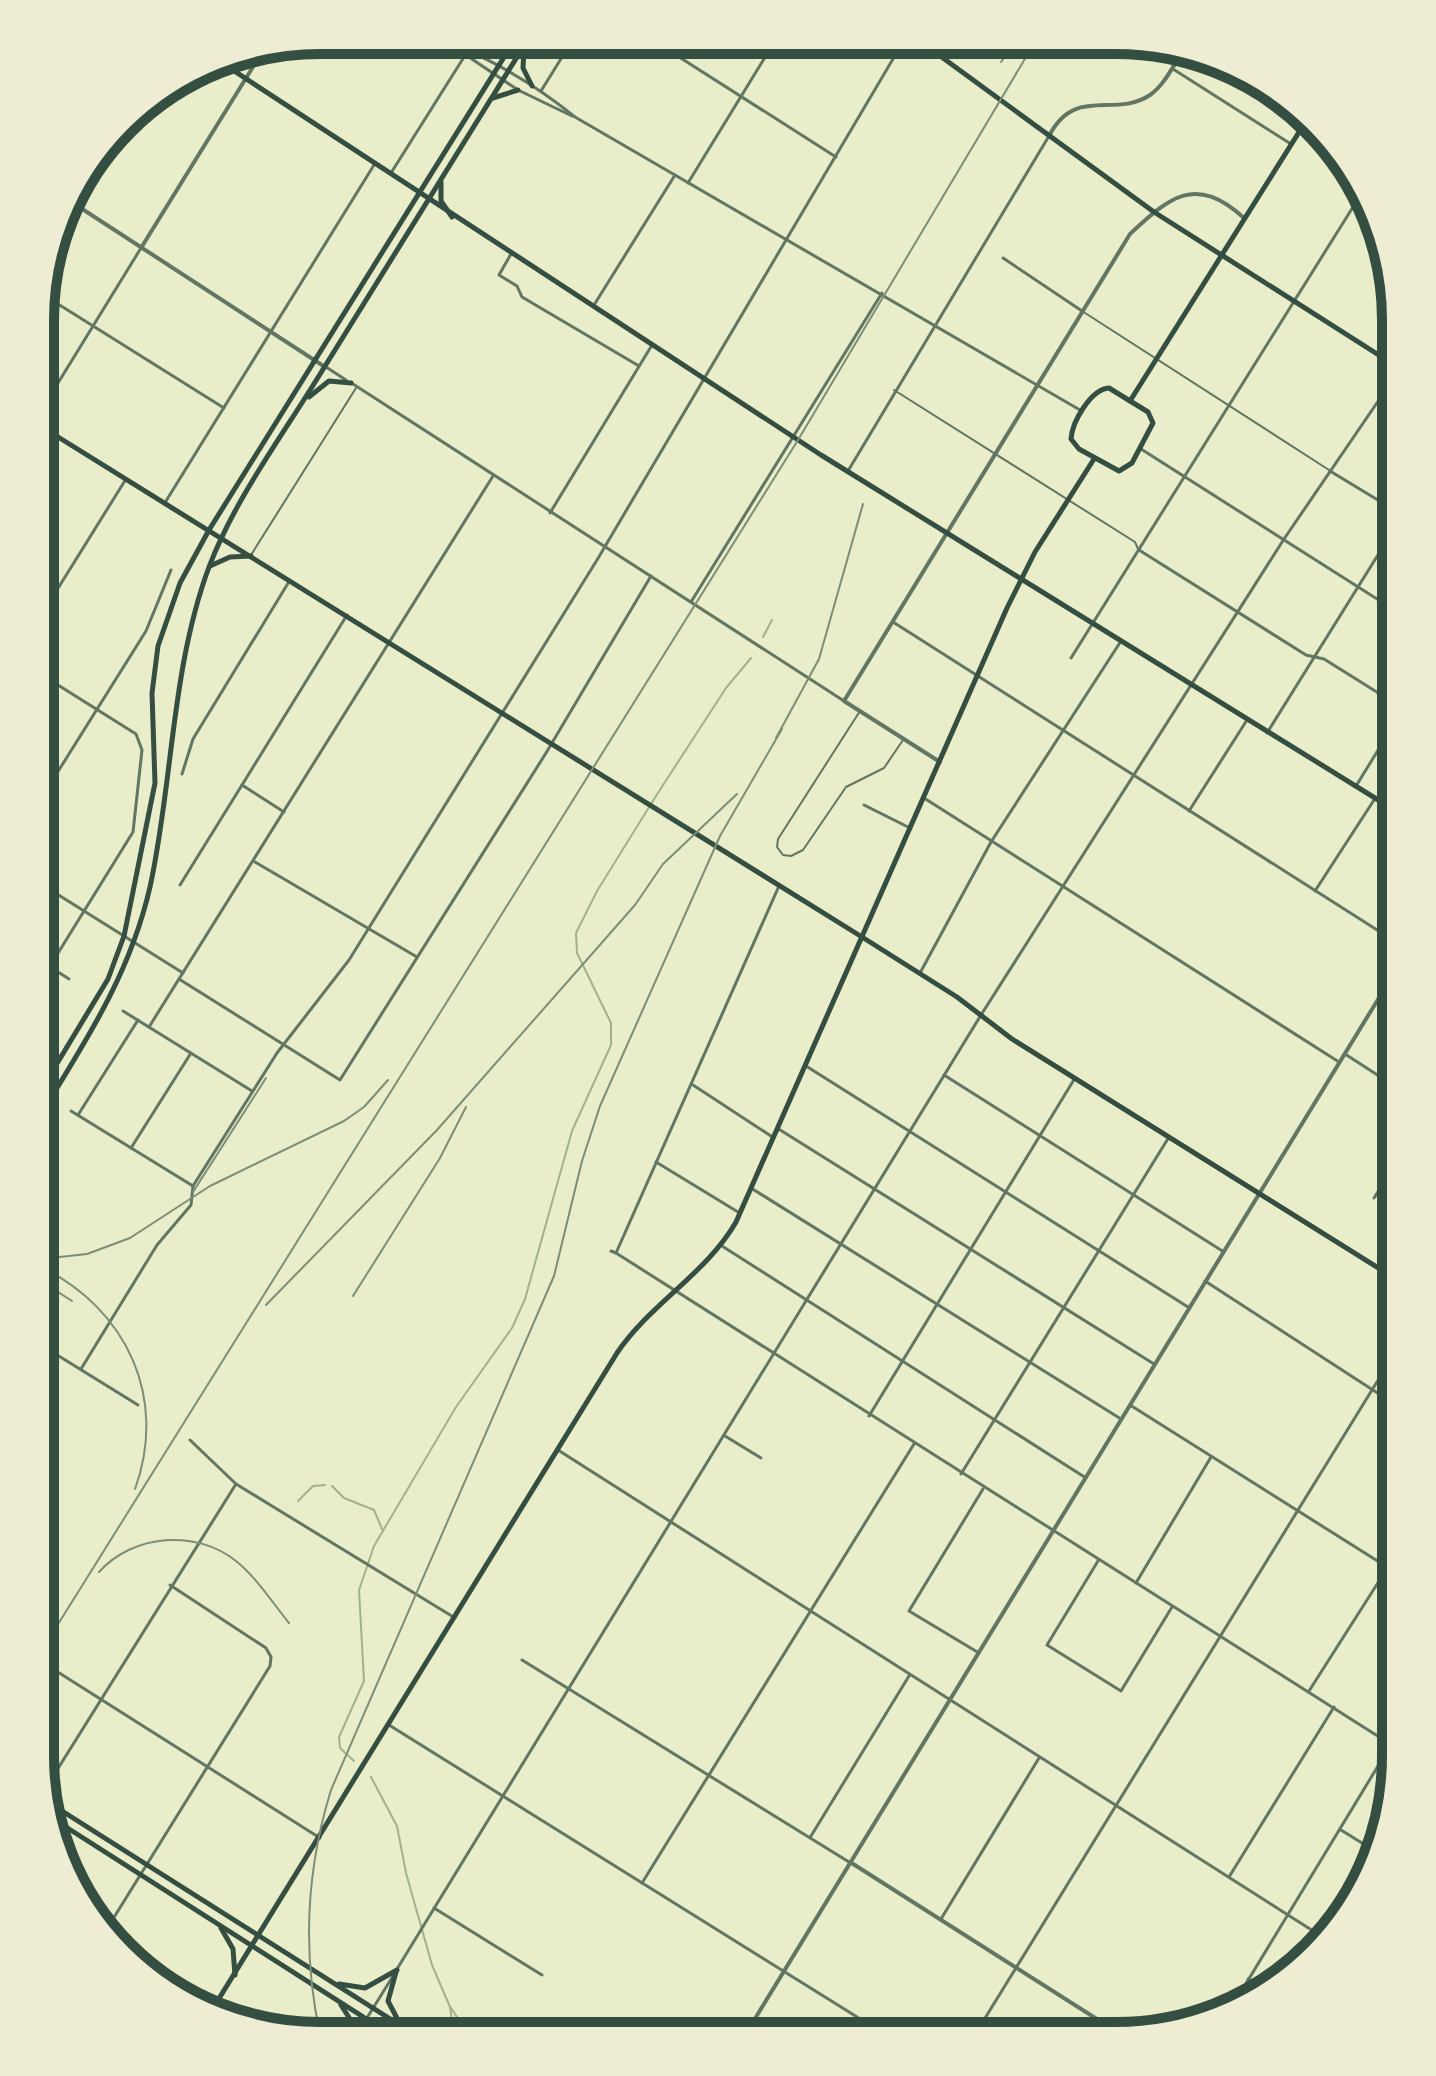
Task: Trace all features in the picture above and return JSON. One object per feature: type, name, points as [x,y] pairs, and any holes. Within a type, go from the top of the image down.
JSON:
[{"type":"main road","points":[[54,1068],[108,979],[124,936],[155,783],[152,693],[158,646],[180,583],[209,530],[506,54]]},
{"type":"main road","points":[[54,1093],[96,1026],[125,970],[134,942],[150,886],[187,652],[210,566],[222,537],[519,54]]},
{"type":"main road","points":[[525,54],[523,68],[532,86]]},
{"type":"main road","points":[[937,54],[1154,212],[1382,357]]},
{"type":"main road","points":[[232,69],[427,201],[794,437],[1382,804]]},
{"type":"main road","points":[[492,98],[518,90]]},
{"type":"main road","points":[[1130,401],[1301,129]]},
{"type":"main road","points":[[443,177],[440,196],[452,217]]},
{"type":"main road","points":[[300,406],[325,383],[354,385]]},
{"type":"main road","points":[[1104,388],[1130,401],[1147,411],[1153,420],[1152,429],[1141,449],[1124,470],[1111,470],[1074,446],[1071,439],[1095,393],[1104,388]]},
{"type":"main road","points":[[54,437],[222,537],[862,937],[981,1015],[1007,1036],[1381,1270]]},
{"type":"main road","points":[[217,2002],[631,1334],[722,1246],[741,1214],[1021,578],[1094,459]]},
{"type":"main road","points":[[210,566],[230,557],[251,556]]},
{"type":"main road","points":[[59,1809],[396,2022]]},
{"type":"main road","points":[[64,1826],[372,2022]]},
{"type":"main road","points":[[218,1924],[233,1949],[235,1975]]},
{"type":"main road","points":[[330,1980],[365,1988],[397,1970]]},
{"type":"main road","points":[[397,1970],[388,2001],[400,2022]]},
{"type":"main road","points":[[332,1996],[348,2014],[349,2022]]},
{"type":"street","points":[[460,54],[518,90],[575,117],[936,324],[1083,412]]},
{"type":"street","points":[[473,54],[541,91],[575,117]]},
{"type":"street","points":[[541,91],[564,54]]},
{"type":"street","points":[[675,54],[836,157]]},
{"type":"street","points":[[688,183],[767,54]]},
{"type":"street","points":[[81,1369],[157,1245],[191,1205],[193,1186],[252,1091],[369,928],[605,547],[896,54]]},
{"type":"street","points":[[390,175],[464,57]]},
{"type":"street","points":[[848,471],[1060,119],[1074,109],[1092,104],[1130,103],[1148,96],[1177,61]]},
{"type":"street","points":[[54,390],[256,62]]},
{"type":"street","points":[[1172,69],[1291,144]]},
{"type":"street","points":[[164,504],[374,165]]},
{"type":"street","points":[[593,307],[675,175]]},
{"type":"street","points":[[844,701],[1130,234],[1176,196],[1192,192],[1210,198],[1244,218]]},
{"type":"street","points":[[1071,658],[1355,203]]},
{"type":"street","points":[[79,207],[940,762]]},
{"type":"street","points":[[511,254],[499,275],[517,286],[522,297],[639,366]]},
{"type":"street","points":[[1003,258],[1082,311]]},
{"type":"street","points":[[691,602],[882,293]]},
{"type":"street","points":[[55,302],[224,408]]},
{"type":"street","points":[[550,513],[652,345]]},
{"type":"street","points":[[365,2022],[981,1015],[1284,539],[1382,395]]},
{"type":"street","points":[[1141,449],[1382,602]]},
{"type":"street","points":[[1330,471],[1382,502]]},
{"type":"street","points":[[149,1027],[493,476]]},
{"type":"street","points":[[54,595],[126,479]]},
{"type":"street","points":[[1267,733],[1382,549]]},
{"type":"street","points":[[1139,550],[1238,613],[1382,696]]},
{"type":"street","points":[[54,778],[146,631],[171,570]]},
{"type":"street","points":[[179,979],[340,1080],[546,753],[651,576]]},
{"type":"street","points":[[182,774],[193,739],[290,580]]},
{"type":"street","points":[[180,885],[347,615]]},
{"type":"street","points":[[893,622],[1382,933]]},
{"type":"street","points":[[920,974],[991,842],[1065,733],[1121,641]]},
{"type":"street","points":[[54,682],[136,734],[142,750],[133,832],[54,960]]},
{"type":"street","points":[[1189,811],[1247,720]]},
{"type":"street","points":[[1355,787],[1382,744]]},
{"type":"street","points":[[242,785],[284,812]]},
{"type":"street","points":[[924,798],[1340,1062]]},
{"type":"street","points":[[1315,891],[1374,800]]},
{"type":"street","points":[[864,805],[910,828]]},
{"type":"street","points":[[254,861],[417,957]]},
{"type":"street","points":[[779,886],[692,1084],[613,1252],[1381,1738]]},
{"type":"street","points":[[54,892],[183,973]]},
{"type":"street","points":[[54,969],[69,979]]},
{"type":"street","points":[[753,2022],[1382,994]]},
{"type":"street","points":[[123,1011],[252,1091]]},
{"type":"street","points":[[77,1115],[138,1020]]},
{"type":"street","points":[[131,1148],[191,1053]]},
{"type":"street","points":[[1345,1054],[1381,1078]]},
{"type":"street","points":[[806,1066],[1189,1308]]},
{"type":"street","points":[[944,1075],[1224,1252]]},
{"type":"street","points":[[869,1416],[1075,1078]]},
{"type":"street","points":[[692,1084],[774,1138]]},
{"type":"street","points":[[71,1111],[193,1186]]},
{"type":"street","points":[[777,1128],[1155,1364]]},
{"type":"street","points":[[961,1474],[1169,1137]]},
{"type":"street","points":[[656,1162],[741,1214]]},
{"type":"street","points":[[1374,1198],[1381,1186]]},
{"type":"street","points":[[751,1188],[1122,1420]]},
{"type":"street","points":[[722,1246],[1086,1478]]},
{"type":"street","points":[[1205,1281],[1381,1396]]},
{"type":"street","points":[[54,1352],[138,1405]]},
{"type":"street","points":[[982,2022],[1381,1375]]},
{"type":"street","points":[[1130,1405],[1381,1564]]},
{"type":"street","points":[[725,1436],[761,1458]]},
{"type":"street","points":[[190,1440],[236,1484],[455,1618]]},
{"type":"street","points":[[642,1883],[914,1444]]},
{"type":"street","points":[[558,1450],[1316,1932]]},
{"type":"street","points":[[1136,1583],[1211,1457]]},
{"type":"street","points":[[55,1773],[236,1484]]},
{"type":"street","points":[[979,1653],[909,1611],[984,1488]]},
{"type":"street","points":[[1098,1561],[1047,1645],[1121,1691],[1172,1607]]},
{"type":"street","points":[[1309,1692],[1381,1575]]},
{"type":"street","points":[[112,1921],[265,1677],[271,1657],[258,1642],[170,1585]]},
{"type":"street","points":[[522,1660],[850,1862],[1101,2022]]},
{"type":"street","points":[[54,1670],[102,1697],[320,1838]]},
{"type":"street","points":[[810,1838],[909,1676]]},
{"type":"street","points":[[1229,1877],[1334,1707]]},
{"type":"street","points":[[389,1725],[866,2022]]},
{"type":"street","points":[[941,1920],[1039,1758]]},
{"type":"street","points":[[1241,1991],[1381,1765]]},
{"type":"street","points":[[1341,1830],[1366,1846]]},
{"type":"street","points":[[434,1908],[542,1975]]},
{"type":"street","points":[[1248,1979],[1254,1983]]},
{"type":"lane","points":[[1082,311],[1330,471]]},
{"type":"lane","points":[[251,556],[354,385]]},
{"type":"lane","points":[[894,390],[1135,542],[1139,550]]},
{"type":"lane","points":[[860,711],[778,839],[778,849],[783,855],[791,856],[803,850],[846,786],[884,768],[904,739]]},
{"type":"waterway","points":[[763,637],[772,620]]},
{"type":"waterway","points":[[354,1761],[340,1748],[339,1737],[364,1681],[359,1590],[374,1546],[456,1407],[512,1328],[525,1299],[572,1131],[611,1045],[611,1023],[577,953],[576,933],[597,891],[656,796],[726,688],[751,658]]},
{"type":"waterway","points":[[298,1501],[313,1486],[325,1485]]},
{"type":"waterway","points":[[332,1486],[344,1498],[374,1510],[382,1529]]},
{"type":"waterway","points":[[371,1777],[397,1826],[406,1873],[432,1965],[450,2007],[452,2022]]},
{"type":"waterway","points":[[451,2008],[460,2022]]},
{"type":"railway","points":[[1001,62],[1007,54]]},
{"type":"railway","points":[[54,1631],[798,440],[1028,54]]},
{"type":"railway","points":[[776,738],[819,659],[863,504]]},
{"type":"railway","points":[[318,2022],[311,1972],[309,1911],[316,1851],[331,1790],[554,1276],[582,1161],[600,1106],[720,836],[782,729]]},
{"type":"railway","points":[[266,1305],[437,1130],[635,905],[663,864],[737,794]]},
{"type":"railway","points":[[193,1192],[266,1078]]},
{"type":"railway","points":[[54,1258],[87,1254],[130,1238],[210,1186],[344,1121],[364,1107],[388,1080]]},
{"type":"railway","points":[[353,1296],[440,1158],[466,1107]]},
{"type":"railway","points":[[54,1275],[97,1307],[117,1332],[133,1360],[142,1390],[146,1422],[144,1455],[135,1489]]},
{"type":"railway","points":[[54,1289],[72,1301]]},
{"type":"railway","points":[[99,1572],[113,1559],[147,1543],[184,1540],[202,1544],[220,1551],[244,1568],[289,1623]]}]
